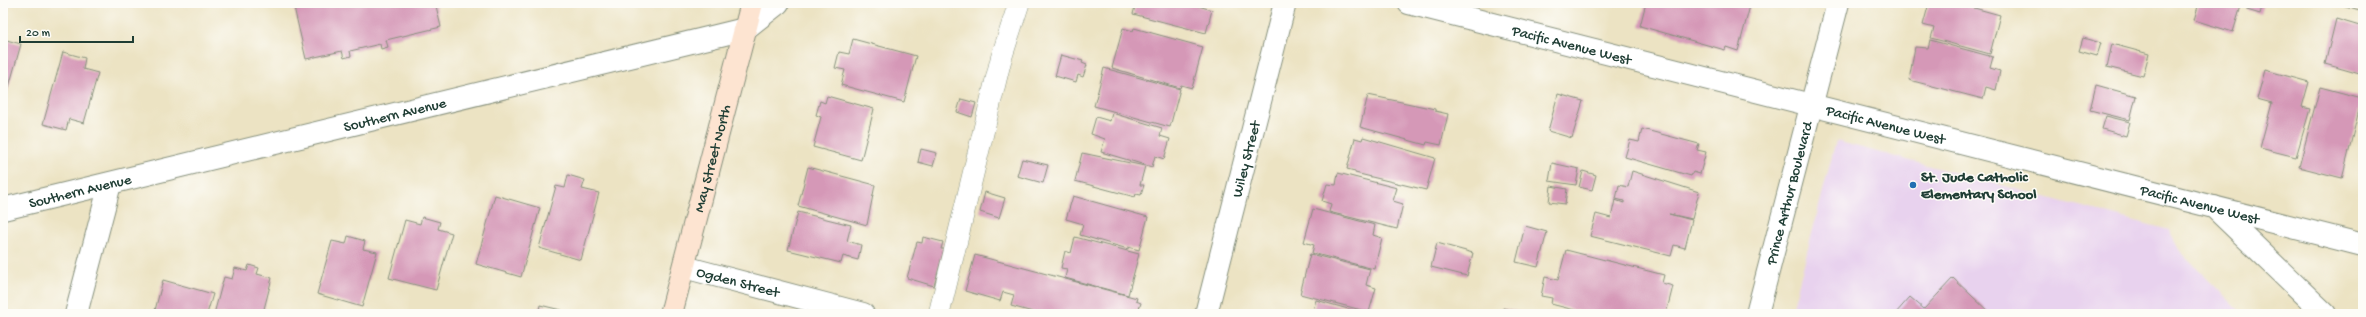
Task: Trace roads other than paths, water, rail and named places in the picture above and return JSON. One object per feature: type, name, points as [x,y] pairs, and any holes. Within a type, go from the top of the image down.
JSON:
[{"type":"main road","name":"May Street North","points":[[671,314],[752,3]]},
{"type":"street","name":"Southern Avenue","points":[[3,210],[746,29],[778,3]]},
{"type":"street","name":"Wiley Street","points":[[1206,314],[1285,3]]},
{"type":"street","name":"Pacific Avenue West","points":[[1409,3],[2212,205],[2363,245]]},
{"type":"street","name":"Prince Arthur Boulevard","points":[[1757,314],[1838,3]]},
{"type":"street","points":[[76,314],[110,184]]},
{"type":"street","points":[[2212,205],[2326,314]]},
{"type":"street","name":"Ogden Street","points":[[684,268],[863,314]]},
{"type":"lane","points":[[939,314],[1001,59],[1019,3]]},
{"type":"place","name":"St. Jude Catholic Elementary School","points":[[1913,185]]}]
